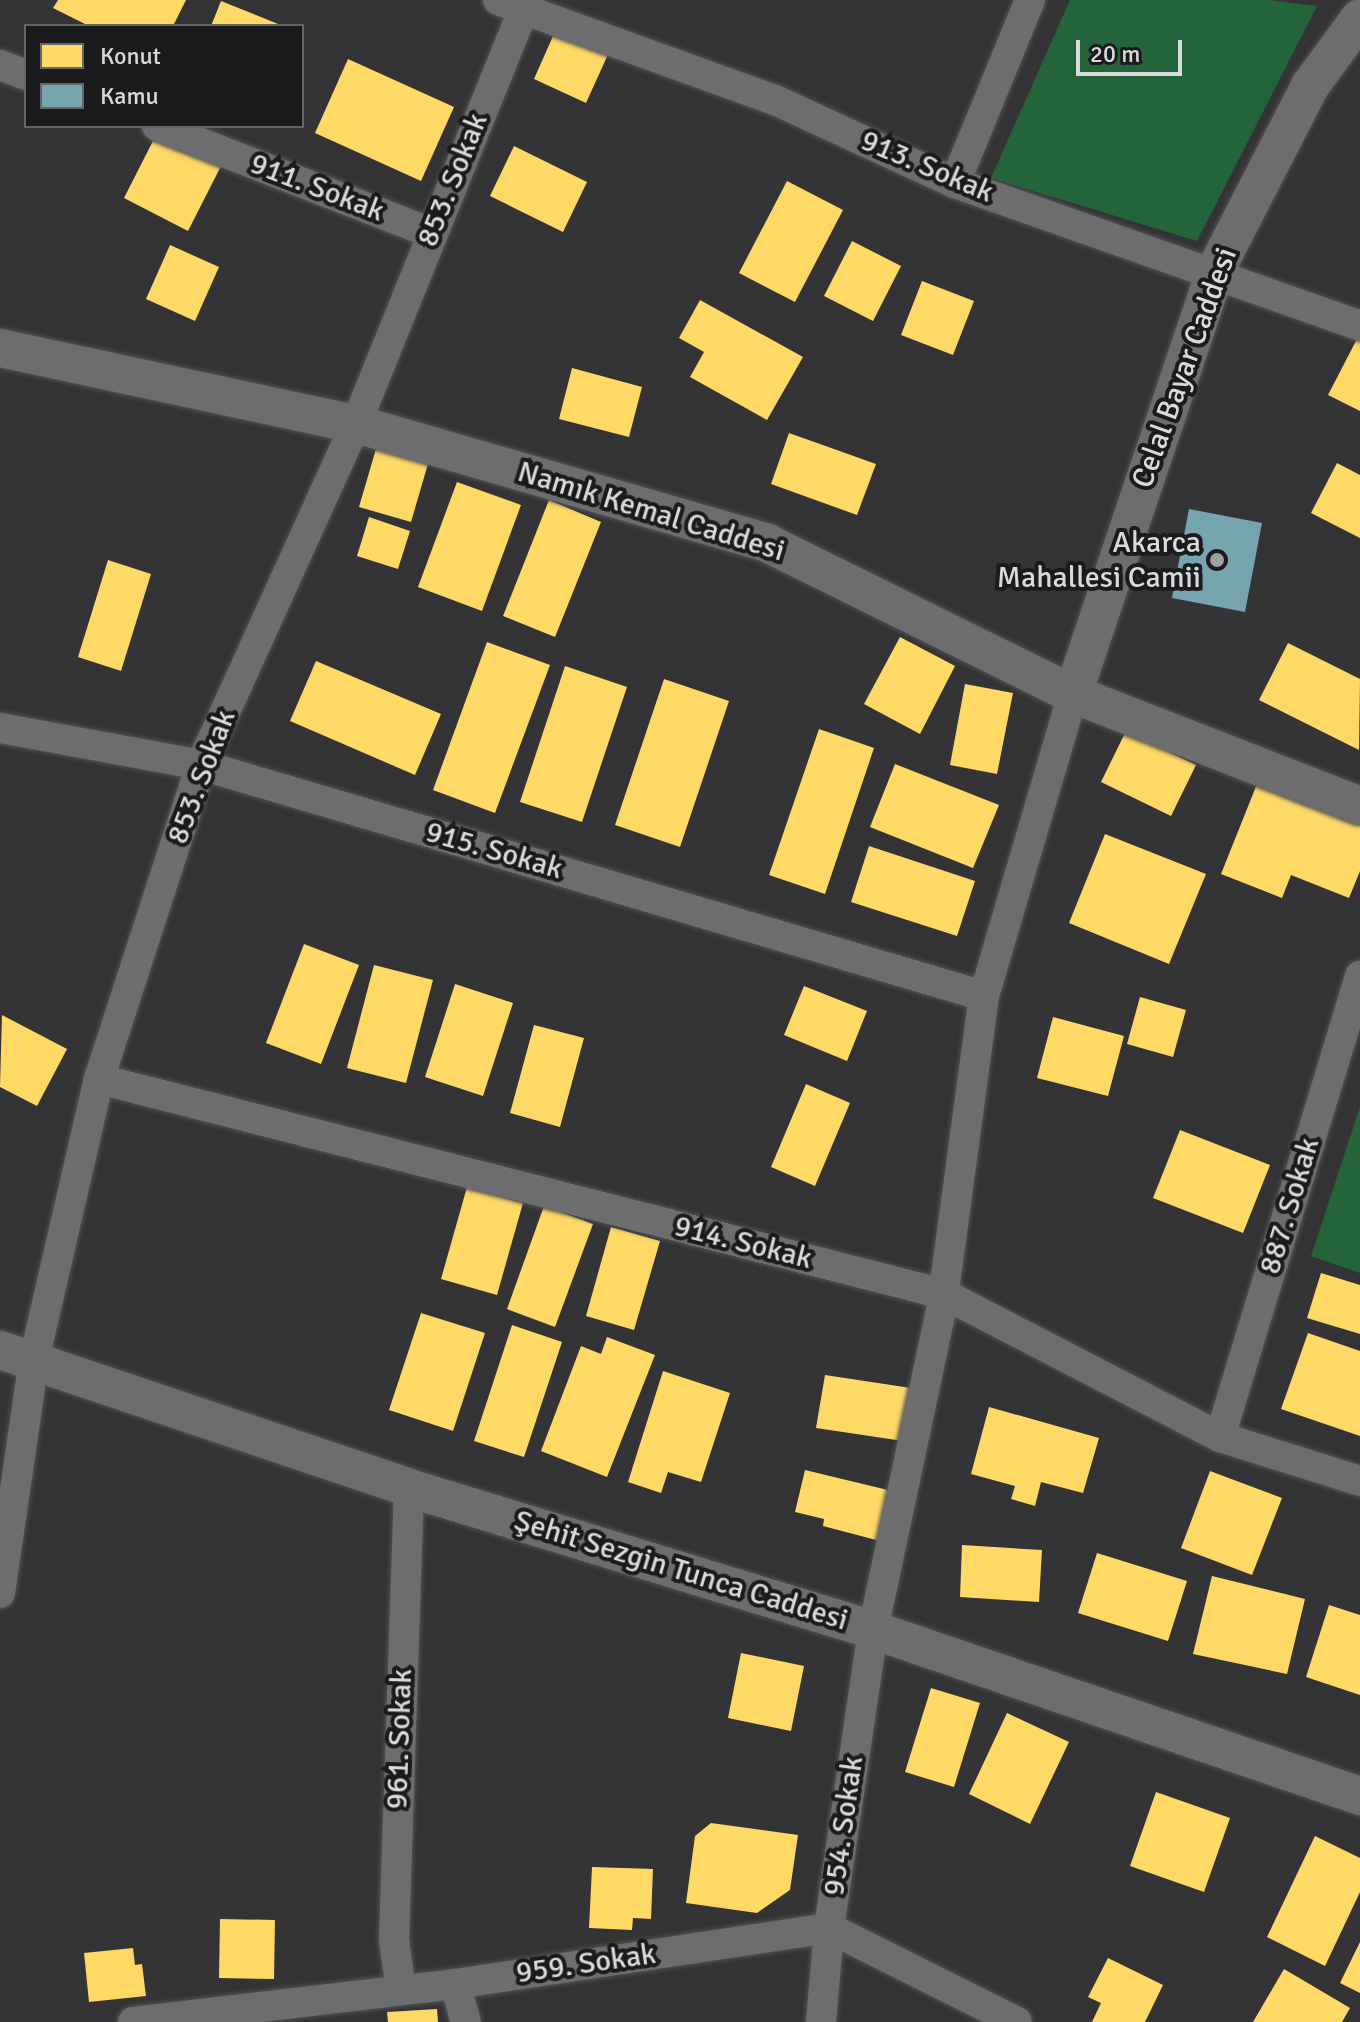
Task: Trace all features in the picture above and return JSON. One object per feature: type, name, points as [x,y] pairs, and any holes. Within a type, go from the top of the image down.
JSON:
[{"type":"street","points":[[955,183],[1030,0]]},
{"type":"street","name":"913. Sokak","points":[[515,4],[775,100],[955,183],[1215,271],[1360,326]]},
{"type":"street","name":"853. Sokak","points":[[0,1593],[17,1355],[99,1079],[201,765],[356,424],[432,233],[515,4]]},
{"type":"street","name":"Celal Bayar Caddesi","points":[[1073,694],[1215,271],[1310,86],[1360,18]]},
{"type":"street","points":[[0,65],[24,74]]},
{"type":"street","name":"911. Sokak","points":[[162,128],[432,233]]},
{"type":"street","name":"Namık Kemal Caddesi","points":[[0,348],[356,424],[767,543],[1073,694],[1360,806]]},
{"type":"street","name":"954. Sokak","points":[[821,2022],[829,1928],[873,1630],[944,1294],[984,996],[1073,694]]},
{"type":"street","name":"915. Sokak","points":[[0,728],[201,765],[984,996]]},
{"type":"street","name":"887. Sokak","points":[[1220,1437],[1360,976]]},
{"type":"street","name":"914. Sokak","points":[[99,1079],[944,1294],[1220,1437],[1360,1481]]},
{"type":"street","name":"Şehit Sezgin Tunca Caddesi","points":[[17,1355],[409,1488],[873,1630],[1360,1796]]},
{"type":"street","name":"961. Sokak","points":[[401,1990],[394,1940],[409,1488]]},
{"type":"street","points":[[829,1928],[1017,2022]]},
{"type":"street","name":"959. Sokak","points":[[133,2022],[455,1984],[829,1928]]},
{"type":"street","points":[[455,1984],[466,2022]]},
{"type":"green space","points":[[1070,0],[1268,0],[1317,6],[1197,241],[991,178]]},
{"type":"green space","points":[[1360,1107],[1360,1273],[1311,1256]]},
{"type":"building: Konut","points":[[58,0],[186,0],[174,24],[85,24],[53,8]]},
{"type":"building: Konut","points":[[221,1],[278,24],[212,24]]},
{"type":"building: Konut","points":[[557,27],[610,50],[586,103],[534,79]]},
{"type":"building: Konut","points":[[348,59],[454,107],[421,181],[315,133]]},
{"type":"building: Konut","points":[[157,133],[221,166],[188,231],[124,198]]},
{"type":"building: Konut","points":[[514,146],[587,182],[563,232],[490,196]]},
{"type":"building: Konut","points":[[787,181],[843,210],[795,302],[739,273]]},
{"type":"building: Konut","points":[[852,241],[901,266],[873,321],[824,296]]},
{"type":"building: Konut","points":[[170,245],[219,267],[195,321],[146,299]]},
{"type":"building: Konut","points":[[922,281],[974,301],[953,355],[901,335]]},
{"type":"building: Konut","points":[[700,300],[803,357],[767,420],[690,377],[704,352],[679,338]]},
{"type":"building: Konut","points":[[1360,338],[1360,411],[1328,395]]},
{"type":"building: Konut","points":[[572,368],[642,387],[629,437],[559,419]]},
{"type":"building: Konut","points":[[789,433],[876,464],[857,515],[771,484]]},
{"type":"building: Konut","points":[[378,442],[430,457],[411,522],[359,507]]},
{"type":"building: Konut","points":[[1337,463],[1360,475],[1360,538],[1311,513]]},
{"type":"building: Konut","points":[[457,482],[521,505],[482,611],[418,587]]},
{"type":"building: Konut","points":[[549,500],[601,522],[555,637],[503,616]]},
{"type":"building: Konut","points":[[369,517],[410,531],[398,569],[357,556]]},
{"type":"building: Konut","points":[[108,560],[151,574],[121,671],[78,657]]},
{"type":"building: Konut","points":[[900,637],[955,666],[920,734],[864,704]]},
{"type":"building: Konut","points":[[487,642],[550,665],[495,813],[433,790]]},
{"type":"building: Konut","points":[[1288,643],[1360,679],[1359,750],[1259,700]]},
{"type":"building: Konut","points":[[316,661],[441,714],[415,775],[290,721]]},
{"type":"building: Konut","points":[[565,666],[627,687],[582,822],[520,802]]},
{"type":"building: Konut","points":[[664,679],[729,701],[680,847],[615,825]]},
{"type":"building: Konut","points":[[965,684],[1013,693],[997,774],[950,765]]},
{"type":"building: Konut","points":[[819,729],[874,748],[825,894],[769,875]]},
{"type":"building: Konut","points":[[1126,731],[1196,765],[1171,816],[1101,782]]},
{"type":"building: Konut","points":[[895,764],[999,805],[973,868],[870,827]]},
{"type":"building: Konut","points":[[1259,779],[1360,819],[1360,871],[1349,898],[1291,875],[1282,898],[1221,874]]},
{"type":"building: Konut","points":[[1105,834],[1206,874],[1169,964],[1069,923]]},
{"type":"building: Konut","points":[[869,846],[975,881],[957,936],[851,902]]},
{"type":"building: Konut","points":[[304,944],[359,965],[321,1064],[266,1043]]},
{"type":"building: Konut","points":[[374,965],[433,980],[406,1083],[347,1068]]},
{"type":"building: Konut","points":[[455,984],[513,1003],[483,1096],[425,1077]]},
{"type":"building: Konut","points":[[804,986],[867,1011],[847,1061],[784,1035]]},
{"type":"building: Konut","points":[[1140,997],[1186,1010],[1173,1057],[1127,1044]]},
{"type":"building: Konut","points":[[2,1015],[67,1049],[37,1106],[0,1087]]},
{"type":"building: Konut","points":[[1053,1017],[1124,1036],[1108,1096],[1037,1078]]},
{"type":"building: Konut","points":[[534,1025],[584,1038],[560,1127],[510,1113]]},
{"type":"building: Konut","points":[[806,1084],[850,1103],[815,1186],[771,1167]]},
{"type":"building: Konut","points":[[1180,1130],[1270,1165],[1243,1233],[1153,1198]]},
{"type":"building: Konut","points":[[467,1187],[523,1203],[497,1295],[441,1279]]},
{"type":"building: Konut","points":[[544,1206],[593,1224],[555,1327],[507,1309]]},
{"type":"building: Konut","points":[[611,1227],[660,1241],[634,1330],[586,1316]]},
{"type":"building: Konut","points":[[1321,1273],[1360,1285],[1360,1334],[1307,1318]]},
{"type":"building: Konut","points":[[421,1313],[485,1333],[453,1431],[389,1410]]},
{"type":"building: Konut","points":[[512,1325],[562,1342],[524,1457],[474,1441]]},
{"type":"building: Konut","points":[[1308,1333],[1360,1351],[1360,1436],[1281,1409]]},
{"type":"building: Konut","points":[[607,1337],[655,1355],[607,1477],[541,1451],[581,1346],[601,1354]]},
{"type":"building: Konut","points":[[663,1371],[730,1393],[701,1482],[668,1472],[661,1493],[628,1482]]},
{"type":"building: Konut","points":[[825,1375],[911,1388],[903,1441],[816,1428]]},
{"type":"building: Konut","points":[[989,1407],[1099,1438],[1083,1493],[1041,1482],[1035,1506],[1011,1499],[1015,1486],[971,1474]]},
{"type":"building: Konut","points":[[805,1470],[892,1491],[880,1541],[823,1526],[824,1519],[795,1512]]},
{"type":"building: Konut","points":[[1210,1471],[1282,1498],[1252,1575],[1181,1548]]},
{"type":"building: Konut","points":[[962,1545],[1042,1550],[1039,1602],[960,1597]]},
{"type":"building: Konut","points":[[1097,1553],[1187,1581],[1168,1641],[1078,1613]]},
{"type":"building: Konut","points":[[1212,1576],[1305,1599],[1287,1674],[1193,1654]]},
{"type":"building: Konut","points":[[1329,1605],[1360,1615],[1360,1695],[1306,1677]]},
{"type":"building: Konut","points":[[741,1653],[804,1666],[791,1731],[728,1718]]},
{"type":"building: Konut","points":[[931,1688],[980,1703],[954,1787],[905,1772]]},
{"type":"building: Konut","points":[[1007,1713],[1069,1742],[1030,1824],[969,1794]]},
{"type":"building: Konut","points":[[1156,1792],[1230,1818],[1204,1892],[1130,1866]]},
{"type":"building: Konut","points":[[711,1823],[798,1835],[790,1890],[757,1913],[686,1903],[695,1836]]},
{"type":"building: Konut","points":[[1315,1836],[1360,1858],[1360,1892],[1325,1966],[1267,1937]]},
{"type":"building: Konut","points":[[592,1867],[653,1869],[651,1919],[633,1918],[632,1930],[589,1928]]},
{"type":"building: Konut","points":[[220,1919],[275,1920],[274,1979],[219,1978]]},
{"type":"building: Konut","points":[[1360,1942],[1360,1993],[1340,1983]]},
{"type":"building: Konut","points":[[133,1948],[135,1965],[142,1964],[146,1996],[89,2002],[84,1953]]},
{"type":"building: Konut","points":[[1108,1958],[1163,1985],[1145,2022],[1092,2022],[1101,2003],[1088,1997]]},
{"type":"building: Konut","points":[[1284,1969],[1350,2008],[1342,2022],[1253,2022]]},
{"type":"building: Konut","points":[[437,2009],[438,2022],[388,2022],[387,2012]]},
{"type":"building: Kamu","name":"Akarca Mahallesi Camii","points":[[1189,509],[1262,523],[1245,612],[1172,598]]},
{"type":"place","name":"Akarca Mahallesi Camii","points":[[1217,560]]}]
